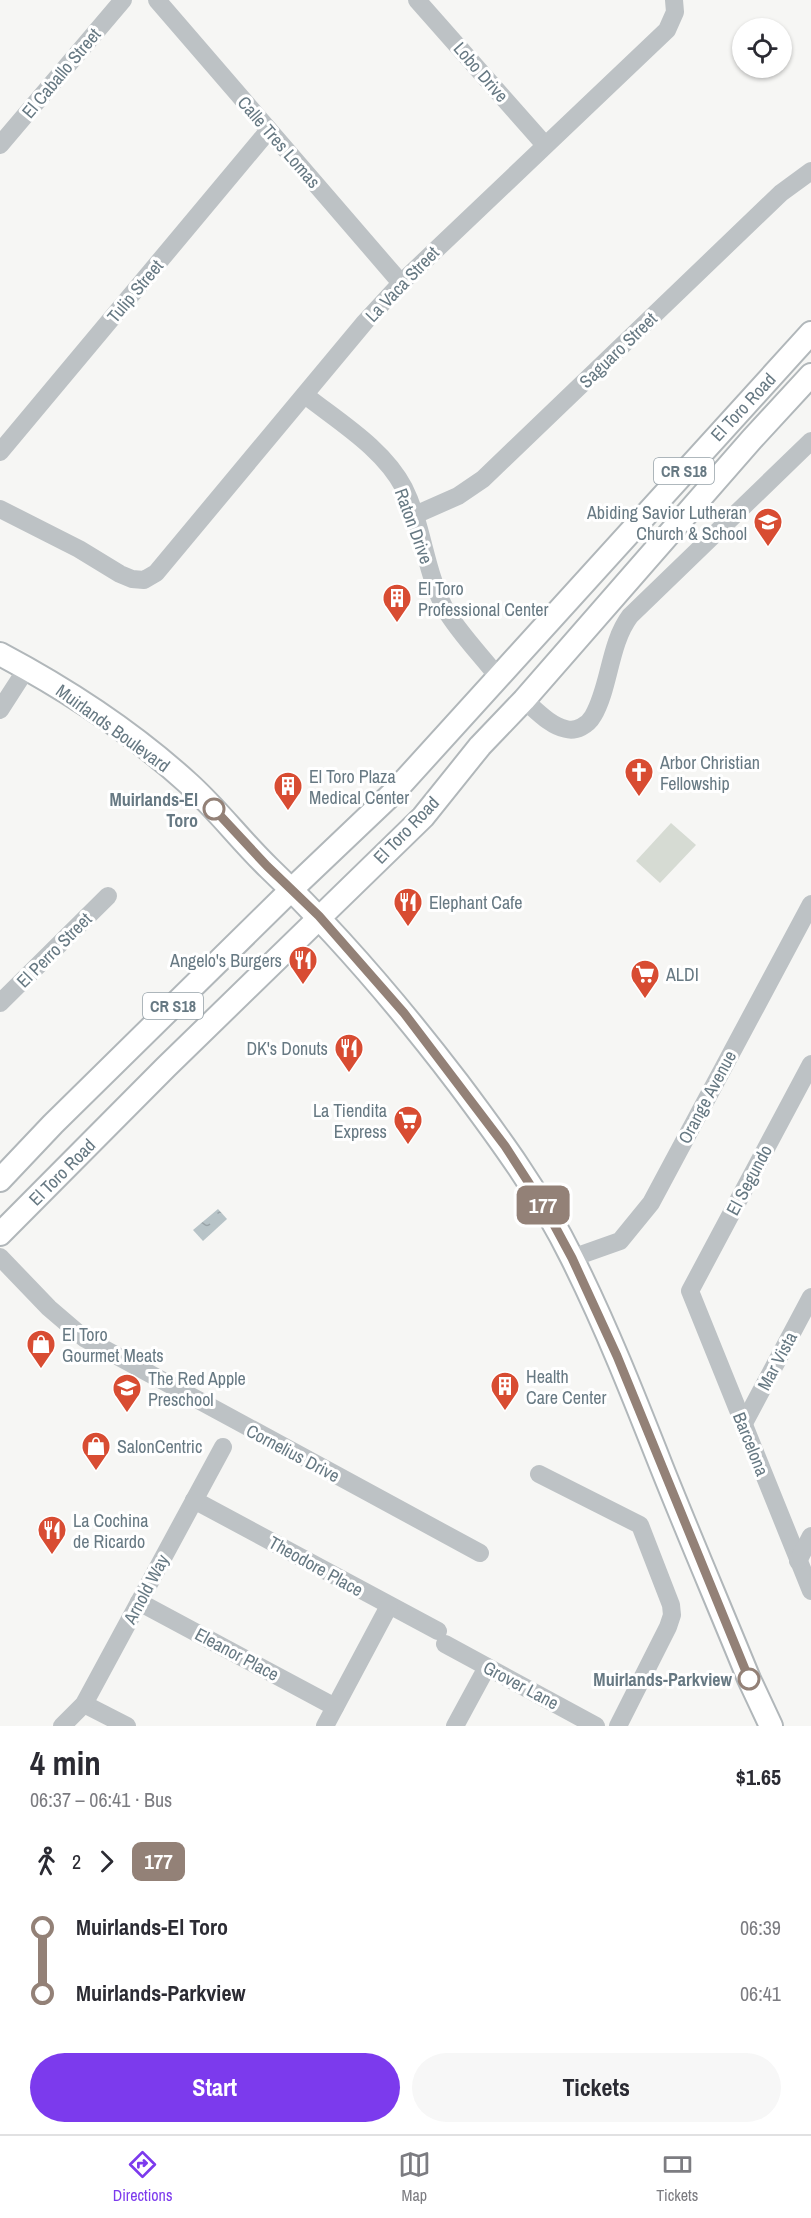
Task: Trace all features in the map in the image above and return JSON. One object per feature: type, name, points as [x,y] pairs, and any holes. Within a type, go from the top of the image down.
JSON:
[{"type":"main road","name":"El Toro Road","points":[[0,1180],[53,1124],[395,791],[811,333]]},
{"type":"main road","name":"El Toro Road","points":[[0,1234],[319,916],[423,817],[480,746],[524,700],[752,439],[811,375]]},
{"type":"main road","name":"Muirlands Boulevard","points":[[0,654],[27,668],[92,710],[146,748],[181,777],[319,916],[404,1013],[500,1140],[545,1208],[572,1258],[617,1356],[749,1679],[771,1726]]},
{"type":"main road","points":[[498,677],[524,700]]},
{"type":"street","name":"El Caballo Street","points":[[0,145],[123,0]]},
{"type":"street","name":"Calle Tres Lomas","points":[[157,0],[401,283]]},
{"type":"street","name":"Lobo Drive","points":[[417,0],[545,145]]},
{"type":"street","name":"La Vaca Street","points":[[0,509],[132,579],[144,580],[156,573],[365,322],[401,283],[667,30],[674,18],[675,3]]},
{"type":"street","name":"Tulip Street","points":[[0,452],[269,130]]},
{"type":"street","name":"Saguaro Street","points":[[415,515],[458,496],[483,479],[781,193],[811,171]]},
{"type":"street","name":"Raton Drive","points":[[304,395],[378,455],[403,487],[415,515],[431,574],[446,609],[498,677]]},
{"type":"street","points":[[524,700],[564,729],[573,730],[587,723],[597,707],[622,630],[630,616],[811,441]]},
{"type":"street","points":[[0,710],[27,668]]},
{"type":"street","name":"El Perro Street","points":[[0,1003],[108,896]]},
{"type":"street","name":"Orange Avenue","points":[[572,1258],[620,1241],[651,1203],[811,904]]},
{"type":"street","name":"El Segundo","points":[[692,1297],[690,1291],[693,1283],[811,1064]]},
{"type":"street","name":"Cornelius Drive","points":[[0,1257],[49,1308],[84,1338],[480,1553]]},
{"type":"street","name":"Barcelona","points":[[692,1297],[811,1591]]},
{"type":"street","name":"Mar Vista","points":[[743,1425],[811,1297]]},
{"type":"street","name":"Arnold Way","points":[[62,1726],[84,1704],[223,1447]]},
{"type":"street","points":[[538,1474],[640,1525],[671,1605],[672,1615],[668,1627],[618,1726]]},
{"type":"street","name":"Theodore Place","points":[[194,1500],[389,1606],[442,1638]]},
{"type":"street","points":[[798,1561],[811,1536]]},
{"type":"street","name":"Eleanor Place","points":[[139,1602],[335,1707]]},
{"type":"street","points":[[324,1726],[389,1606]]},
{"type":"street","name":"Grover Lane","points":[[442,1638],[487,1667],[587,1724]]},
{"type":"street","points":[[455,1726],[487,1667]]},
{"type":"street","points":[[84,1704],[127,1726]]},
{"type":"shaded area","points":[[671,823],[696,845],[660,883],[636,861]]},
{"type":"water","points":[[218,1209],[227,1219],[203,1241],[193,1230]]},
{"type":"bus line","name":"177","points":[[214,809],[267,866],[319,916],[404,1013],[505,1146],[545,1208],[572,1258],[617,1356],[749,1679]]},
{"type":"place","name":"Abiding Savior Lutheran Church & School","points":[[768,548]]},
{"type":"place","name":"El Toro Professional Center","points":[[397,624]]},
{"type":"place","name":"Arbor Christian Fellowship","points":[[639,798]]},
{"type":"place","name":"Muirlands-El Toro","points":[[214,809]]},
{"type":"place","name":"El Toro Plaza Medical Center","points":[[288,812]]},
{"type":"place","name":"Elephant Cafe","points":[[408,928]]},
{"type":"place","name":"Angelo's Burgers","points":[[303,986]]},
{"type":"place","name":"ALDI","points":[[645,1000]]},
{"type":"place","name":"DK's Donuts","points":[[349,1074]]},
{"type":"place","name":"La Tiendita Express","points":[[408,1146]]},
{"type":"place","name":"El Toro Gourmet Meats","points":[[41,1370]]},
{"type":"place","name":"Health Care Center","points":[[505,1412]]},
{"type":"place","name":"The Red Apple Preschool","points":[[127,1414]]},
{"type":"place","name":"SalonCentric","points":[[96,1472]]},
{"type":"place","name":"La Cochina de Ricardo","points":[[52,1556]]},
{"type":"place","name":"Muirlands-Parkview","points":[[749,1679]]}]
